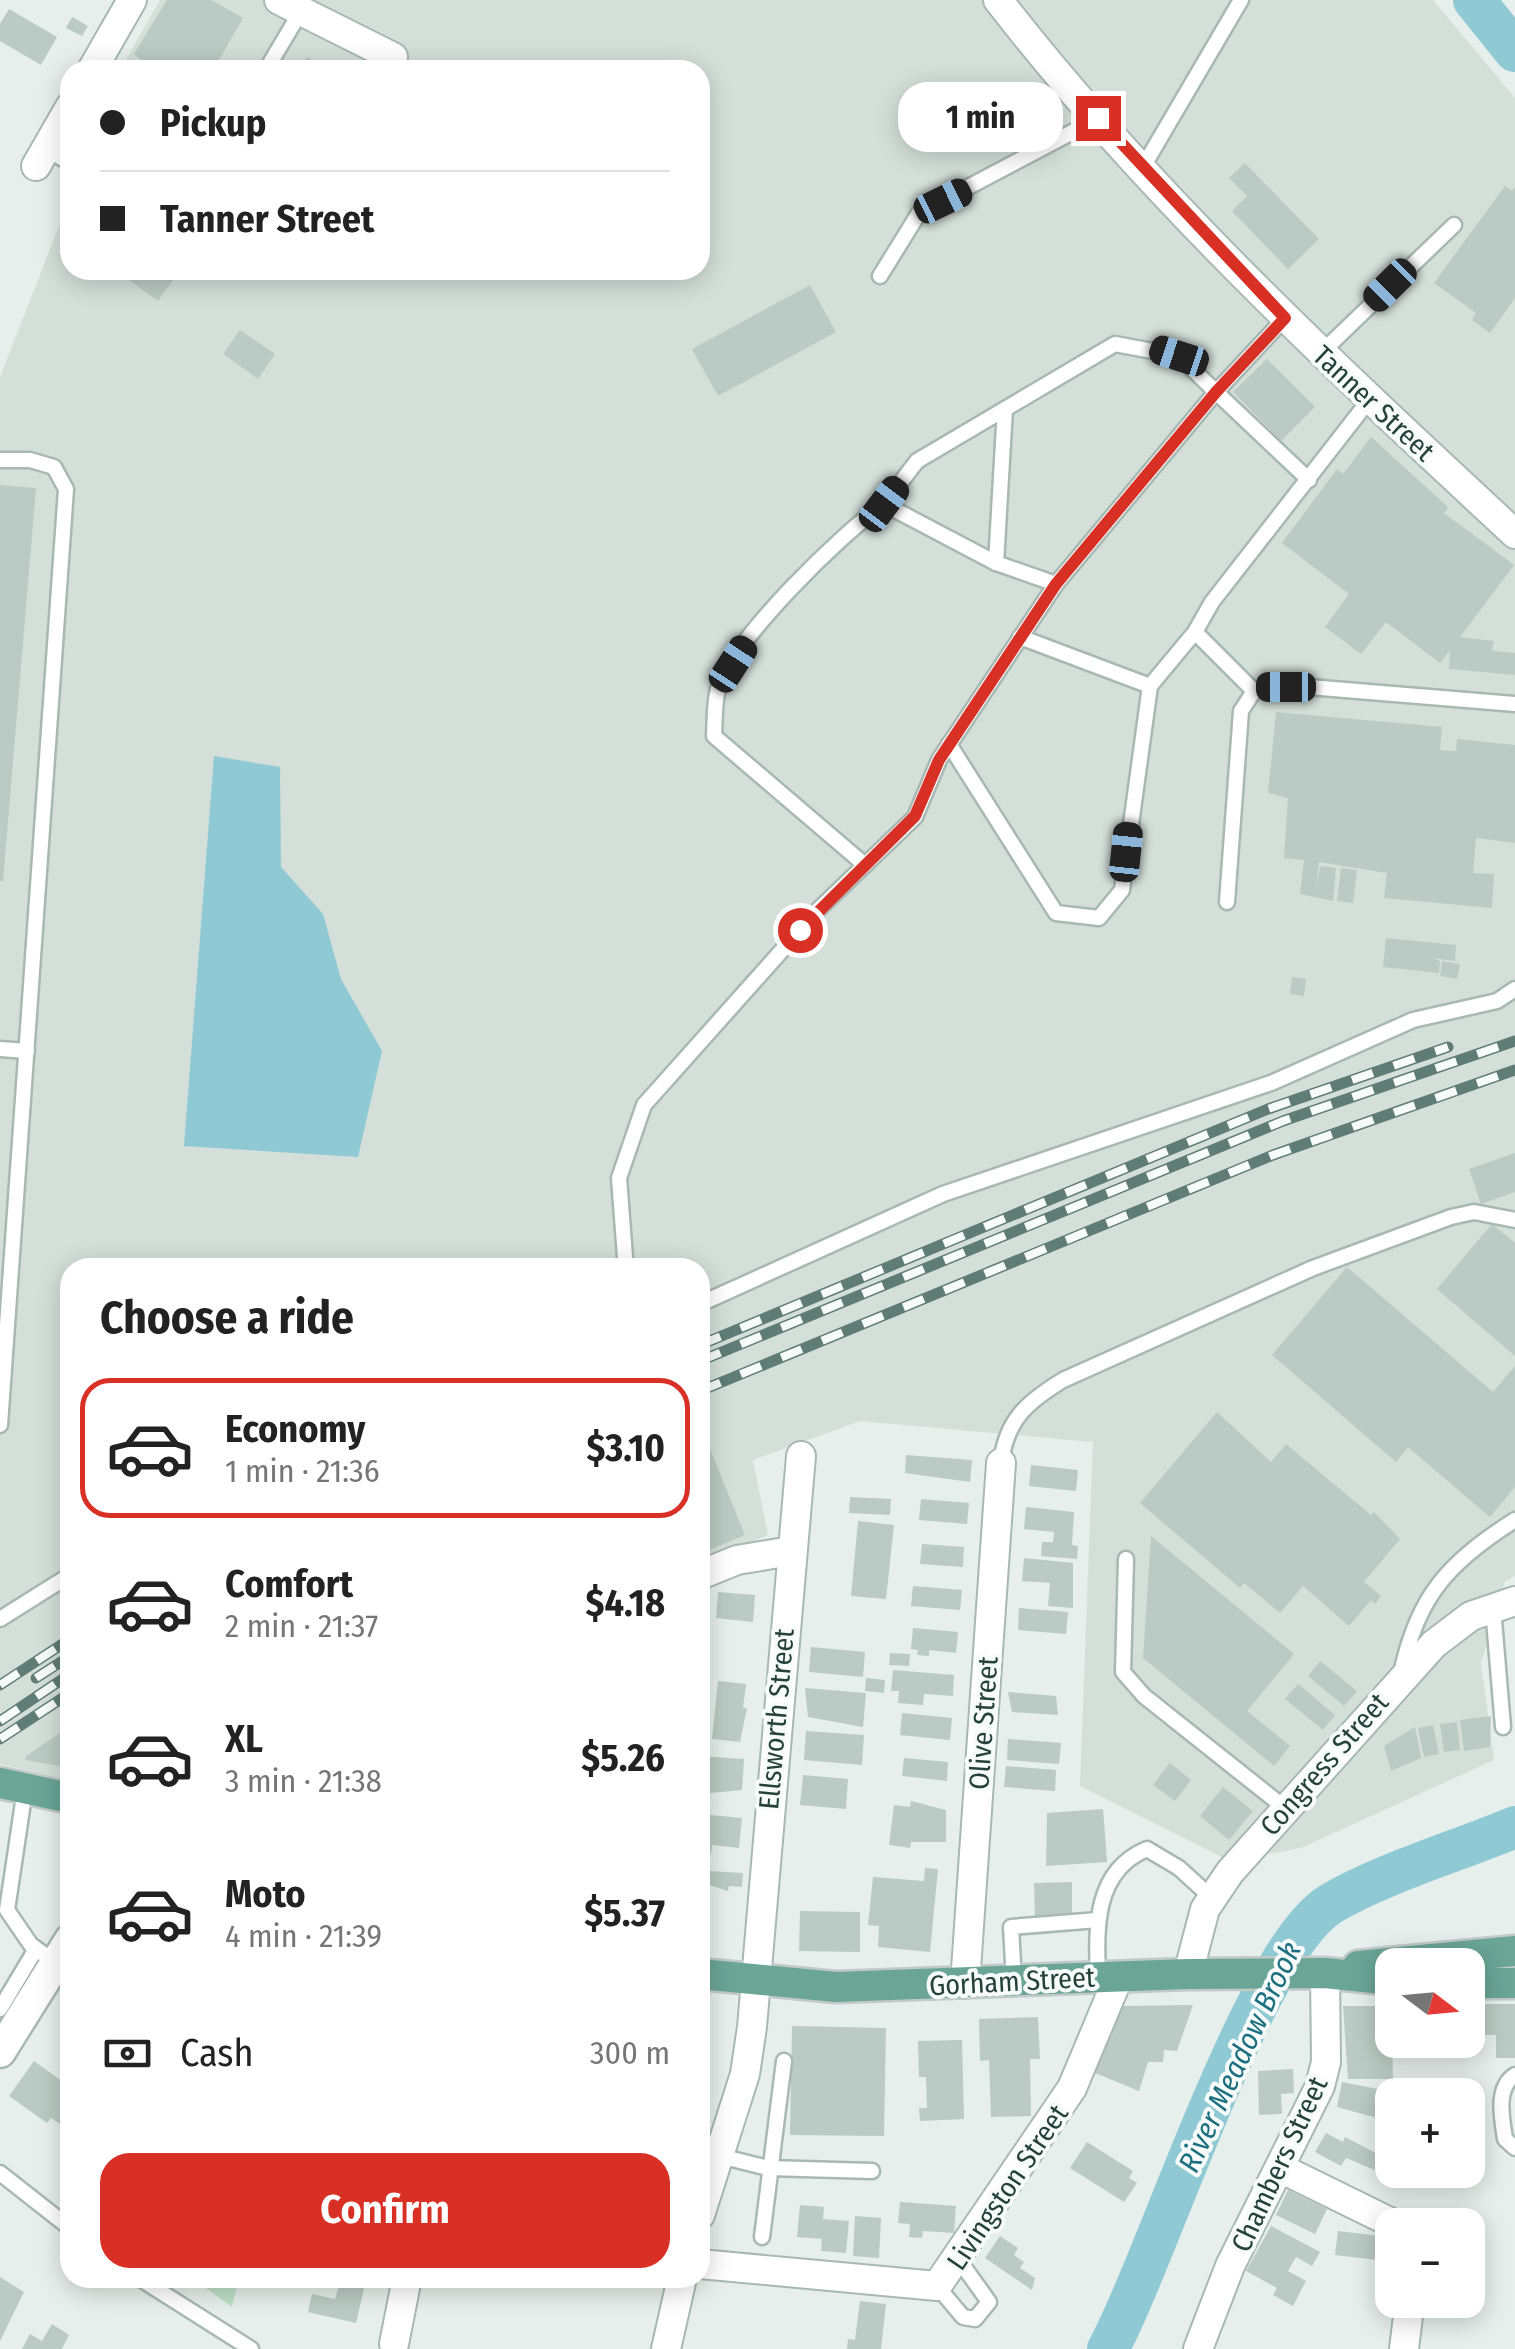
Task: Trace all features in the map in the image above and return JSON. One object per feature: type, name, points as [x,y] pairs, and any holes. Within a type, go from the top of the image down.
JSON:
[{"type":"main road","points":[[13,1786],[60,1796]]},
{"type":"main road","name":"Gorham Street","points":[[1320,1973],[1390,1960],[1515,1952]]},
{"type":"main road","name":"Gorham Street","points":[[710,1976],[836,1988],[1242,1973],[1320,1973],[1375,1978]]},
{"type":"main road","points":[[1485,1983],[1515,1983]]},
{"type":"street","points":[[98,60],[132,0]]},
{"type":"street","name":"Tanner Street","points":[[998,0],[1098,118],[1285,318],[1515,534]]},
{"type":"street","points":[[290,6],[392,57]]},
{"type":"street","points":[[51,159],[60,134]]},
{"type":"street","name":"Ellsworth Street","points":[[710,2154],[746,2074],[800,1456]]},
{"type":"street","name":"Olive Street","points":[[965,1984],[1001,1463]]},
{"type":"street","points":[[710,1571],[737,1560],[791,1551]]},
{"type":"street","name":"Congress Street","points":[[1188,1974],[1199,1926],[1212,1898],[1285,1808],[1400,1677],[1456,1624],[1504,1605]]},
{"type":"street","points":[[4,2026],[55,1951]]},
{"type":"street","name":"Chambers Street","points":[[1198,2349],[1230,2266],[1320,2086],[1326,2062],[1320,1973]]},
{"type":"street","name":"Livingston Street","points":[[710,2265],[937,2286],[1072,2088],[1108,1977]]},
{"type":"street","points":[[1280,2168],[1375,2215]]},
{"type":"street","points":[[394,2344],[404,2288]]},
{"type":"street","points":[[666,2349],[680,2288]]},
{"type":"street","points":[[1404,2349],[1408,2318]]},
{"type":"lane","points":[[1144,167],[1241,0]]},
{"type":"lane","points":[[270,60],[290,6]]},
{"type":"lane","points":[[880,276],[920,213],[1098,118]]},
{"type":"lane","points":[[1320,353],[1454,225]]},
{"type":"lane","points":[[625,1257],[619,1178],[644,1105],[809,920],[915,816],[949,744],[1056,584],[1216,392],[1285,318]]},
{"type":"lane","points":[[865,865],[714,736],[718,687],[763,617],[861,520],[884,504],[917,461],[1114,344],[1179,356],[1309,480]]},
{"type":"lane","points":[[949,744],[1056,913],[1099,918],[1122,890],[1150,686],[1370,399]]},
{"type":"lane","points":[[996,564],[1005,409]]},
{"type":"lane","points":[[0,460],[30,460],[54,467],[66,488],[0,1425]]},
{"type":"lane","points":[[884,504],[996,564],[1056,584]]},
{"type":"lane","points":[[1195,632],[1254,691],[1308,687],[1515,704]]},
{"type":"lane","points":[[1020,637],[1150,686]]},
{"type":"lane","points":[[1228,902],[1240,711],[1254,691]]},
{"type":"lane","points":[[710,1299],[943,1194],[1271,1082],[1414,1020],[1496,1001],[1515,989]]},
{"type":"lane","points":[[0,1049],[27,1050]]},
{"type":"lane","points":[[1001,1463],[1004,1439],[1013,1418],[1031,1400],[1063,1380],[1312,1268],[1452,1217],[1474,1212],[1515,1220]]},
{"type":"lane","points":[[1400,1677],[1420,1606],[1474,1548],[1515,1520]]},
{"type":"lane","points":[[1126,1558],[1123,1672],[1144,1696],[1285,1808]]},
{"type":"lane","points":[[0,1619],[60,1581]]},
{"type":"lane","points":[[1503,1726],[1504,1605]]},
{"type":"lane","points":[[13,1786],[4,1907],[55,1951]]},
{"type":"lane","points":[[1108,1977],[1099,1904],[1126,1858],[1146,1849],[1179,1868],[1212,1898]]},
{"type":"lane","points":[[1014,1981],[1012,1927],[1098,1920]]},
{"type":"lane","points":[[762,2237],[768,2168],[784,2090],[784,2061]]},
{"type":"lane","points":[[1515,2075],[1506,2082],[1502,2094],[1505,2139],[1515,2148]]},
{"type":"lane","points":[[710,2154],[768,2168],[872,2171]]},
{"type":"lane","points":[[0,2173],[60,2220]]},
{"type":"lane","points":[[937,2286],[963,2317],[975,2320],[984,2313],[989,2302],[984,2289],[958,2260]]},
{"type":"lane","points":[[155,2288],[252,2349]]},
{"type":"shaded area","points":[[160,0],[1433,0],[1515,98],[1515,1576],[1505,1581],[1481,1663],[1494,1760],[1301,1848],[1230,1861],[1080,1786],[1093,1442],[860,1421],[753,1460],[768,1535],[710,1561],[710,1258],[60,1258],[60,1779],[0,1764],[0,377],[60,224],[60,280],[710,280],[710,60],[126,60]]},
{"type":"green space","points":[[206,2288],[237,2288],[232,2307]]},
{"type":"water","points":[[214,756],[280,767],[281,867],[323,914],[341,979],[382,1051],[358,1157],[184,1146]]},
{"type":"building","points":[[167,0],[211,0],[243,18],[219,60],[141,60],[134,54]]},
{"type":"building","points":[[9,9],[57,37],[41,65],[0,41],[0,24]]},
{"type":"building","points":[[72,17],[88,26],[82,36],[66,28]]},
{"type":"building","points":[[1245,163],[1319,239],[1288,269],[1232,211],[1247,196],[1229,178]]},
{"type":"building","points":[[1505,186],[1512,191],[1515,187],[1515,298],[1490,333],[1472,320],[1476,313],[1434,283]]},
{"type":"building","points":[[129,280],[173,280],[158,301]]},
{"type":"building","points":[[810,285],[836,332],[718,396],[692,349]]},
{"type":"building","points":[[240,330],[275,354],[258,379],[223,354]]},
{"type":"building","points":[[1267,359],[1315,407],[1281,441],[1233,392]]},
{"type":"building","points":[[1371,437],[1448,507],[1444,513],[1514,565],[1460,637],[1494,641],[1492,651],[1515,653],[1515,675],[1449,669],[1450,650],[1440,663],[1386,622],[1361,654],[1325,627],[1349,594],[1282,543],[1337,469],[1343,474]]},
{"type":"building","points":[[0,485],[36,488],[3,881],[0,881]]},
{"type":"building","points":[[1276,712],[1442,727],[1440,750],[1456,751],[1457,739],[1515,745],[1515,843],[1476,838],[1473,873],[1494,874],[1492,908],[1384,898],[1387,873],[1319,862],[1316,891],[1320,866],[1336,868],[1333,901],[1300,894],[1304,860],[1284,858],[1288,798],[1268,793]]},
{"type":"building","points":[[1341,868],[1357,870],[1353,903],[1337,901]]},
{"type":"building","points":[[1386,938],[1456,945],[1455,961],[1431,958],[1440,961],[1439,973],[1383,967]]},
{"type":"building","points":[[1442,961],[1460,964],[1457,979],[1440,976]]},
{"type":"building","points":[[1292,977],[1306,979],[1304,996],[1290,994]]},
{"type":"building","points":[[1515,1153],[1515,1192],[1481,1204],[1469,1169]]},
{"type":"building","points":[[1492,1224],[1515,1243],[1515,1356],[1437,1289]]},
{"type":"building","points":[[1347,1267],[1493,1392],[1515,1366],[1515,1487],[1490,1517],[1408,1447],[1396,1462],[1272,1355]]},
{"type":"building","points":[[1217,1412],[1271,1462],[1286,1444],[1371,1515],[1374,1512],[1400,1539],[1364,1582],[1381,1596],[1375,1604],[1371,1600],[1349,1626],[1303,1586],[1280,1613],[1244,1583],[1240,1588],[1140,1503]]},
{"type":"building","points":[[710,1449],[745,1535],[710,1550]]},
{"type":"building","points":[[906,1455],[972,1460],[970,1482],[905,1473]]},
{"type":"building","points":[[1031,1465],[1078,1470],[1076,1491],[1029,1486]]},
{"type":"building","points":[[850,1497],[891,1499],[890,1515],[849,1513]]},
{"type":"building","points":[[921,1499],[969,1503],[967,1524],[919,1520]]},
{"type":"building","points":[[1026,1507],[1074,1512],[1072,1545],[1078,1546],[1077,1559],[1041,1556],[1042,1542],[1053,1542],[1054,1532],[1024,1529]]},
{"type":"building","points":[[858,1521],[894,1525],[886,1599],[851,1596]]},
{"type":"building","points":[[1151,1536],[1294,1654],[1247,1711],[1290,1746],[1274,1766],[1143,1658]]},
{"type":"building","points":[[922,1544],[964,1547],[963,1567],[920,1564]]},
{"type":"building","points":[[1024,1558],[1073,1563],[1073,1608],[1048,1606],[1050,1583],[1022,1581]]},
{"type":"building","points":[[913,1586],[962,1590],[960,1610],[911,1606]]},
{"type":"building","points":[[718,1592],[755,1595],[753,1622],[716,1618]]},
{"type":"building","points":[[1019,1608],[1068,1612],[1066,1634],[1018,1630]]},
{"type":"building","points":[[913,1628],[958,1632],[956,1653],[929,1650],[929,1656],[917,1655],[918,1650],[911,1649]]},
{"type":"building","points":[[811,1647],[865,1652],[863,1677],[809,1672]]},
{"type":"building","points":[[890,1653],[910,1654],[909,1666],[889,1665]]},
{"type":"building","points":[[1320,1661],[1357,1691],[1344,1706],[1308,1676]]},
{"type":"building","points":[[893,1670],[954,1675],[953,1696],[924,1694],[923,1705],[898,1703],[899,1691],[891,1691]]},
{"type":"building","points":[[866,1678],[885,1680],[884,1693],[865,1691]]},
{"type":"building","points":[[718,1681],[746,1684],[743,1708],[747,1708],[740,1742],[712,1739]]},
{"type":"building","points":[[1298,1684],[1335,1715],[1323,1730],[1285,1699]]},
{"type":"building","points":[[805,1688],[866,1693],[863,1727],[808,1717]]},
{"type":"building","points":[[1008,1692],[1056,1696],[1058,1715],[1012,1712]]},
{"type":"building","points":[[902,1713],[952,1718],[950,1740],[900,1735]]},
{"type":"building","points":[[1491,1716],[1490,1747],[1464,1751],[1460,1720]]},
{"type":"building","points":[[1457,1722],[1460,1750],[1444,1752],[1440,1724]]},
{"type":"building","points":[[1433,1725],[1439,1754],[1424,1757],[1418,1728]]},
{"type":"building","points":[[1415,1727],[1421,1758],[1391,1771],[1384,1746]]},
{"type":"building","points":[[806,1731],[864,1735],[862,1765],[804,1760]]},
{"type":"building","points":[[60,1733],[60,1766],[25,1760]]},
{"type":"building","points":[[1008,1739],[1061,1743],[1059,1764],[1007,1760]]},
{"type":"building","points":[[710,1757],[744,1759],[742,1790],[710,1793]]},
{"type":"building","points":[[904,1758],[948,1762],[947,1781],[902,1776]]},
{"type":"building","points":[[1170,1763],[1191,1780],[1175,1801],[1153,1785]]},
{"type":"building","points":[[1006,1766],[1056,1770],[1055,1791],[1004,1787]]},
{"type":"building","points":[[803,1775],[848,1779],[846,1809],[800,1805]]},
{"type":"building","points":[[1223,1787],[1253,1811],[1229,1840],[1200,1816]]},
{"type":"building","points":[[911,1801],[946,1810],[946,1842],[911,1842],[910,1848],[889,1845],[894,1805],[910,1807]]},
{"type":"building","points":[[1103,1809],[1107,1862],[1046,1866],[1047,1813]]},
{"type":"building","points":[[710,1815],[742,1818],[739,1848],[712,1845],[711,1854]]},
{"type":"building","points":[[925,1868],[938,1869],[930,1952],[878,1947],[879,1926],[868,1925],[873,1877],[924,1881]]},
{"type":"building","points":[[710,1871],[743,1873],[742,1887],[729,1886],[728,1891],[710,1885]]},
{"type":"building","points":[[1072,1882],[1072,1918],[1035,1919],[1034,1883]]},
{"type":"building","points":[[800,1911],[860,1912],[860,1952],[799,1951]]},
{"type":"building","points":[[1485,2004],[1515,2004],[1515,2058],[1496,2058],[1496,2035],[1485,2035]]},
{"type":"building","points":[[1193,2005],[1177,2051],[1164,2050],[1163,2062],[1148,2062],[1139,2091],[1095,2073],[1123,2006]]},
{"type":"building","points":[[1343,2006],[1375,2006],[1375,2058],[1393,2058],[1393,2078],[1348,2079]]},
{"type":"building","points":[[1038,2017],[1040,2059],[1030,2059],[1031,2116],[991,2117],[989,2060],[980,2061],[979,2019]]},
{"type":"building","points":[[792,2026],[886,2028],[884,2136],[790,2135]]},
{"type":"building","points":[[962,2040],[964,2119],[920,2121],[919,2108],[927,2108],[926,2077],[919,2077],[918,2041]]},
{"type":"building","points":[[34,2061],[60,2080],[60,2124],[51,2118],[47,2123],[9,2096]]},
{"type":"building","points":[[1293,2069],[1294,2093],[1281,2094],[1282,2114],[1259,2115],[1258,2071]]},
{"type":"building","points":[[1342,2082],[1375,2088],[1375,2117],[1337,2107]]},
{"type":"building","points":[[1326,2133],[1343,2142],[1345,2137],[1375,2153],[1375,2170],[1346,2158],[1341,2166],[1315,2152]]},
{"type":"building","points":[[1087,2142],[1133,2171],[1129,2178],[1137,2183],[1124,2202],[1070,2168]]},
{"type":"building","points":[[1288,2190],[1327,2209],[1315,2234],[1276,2215]]},
{"type":"building","points":[[900,2202],[956,2206],[954,2233],[923,2231],[922,2238],[909,2237],[910,2224],[898,2223]]},
{"type":"building","points":[[800,2205],[824,2207],[823,2219],[849,2221],[846,2253],[821,2251],[822,2239],[797,2237]]},
{"type":"building","points":[[855,2216],[881,2218],[879,2258],[853,2256]]},
{"type":"building","points":[[1271,2226],[1320,2252],[1312,2266],[1296,2257],[1288,2271],[1306,2281],[1293,2306],[1273,2295],[1277,2288],[1246,2271]]},
{"type":"building","points":[[1338,2231],[1375,2235],[1375,2260],[1335,2255]]},
{"type":"building","points":[[1000,2236],[1018,2248],[1014,2255],[1024,2262],[1020,2268],[1035,2278],[1032,2290],[985,2258]]},
{"type":"building","points":[[0,2277],[24,2292],[0,2341]]},
{"type":"building","points":[[338,2288],[364,2288],[356,2323],[308,2312],[312,2294],[335,2299]]},
{"type":"building","points":[[860,2301],[886,2304],[881,2349],[847,2349],[848,2339],[855,2340]]},
{"type":"building","points":[[52,2324],[69,2335],[62,2349],[22,2349],[30,2334],[42,2341]]},
{"type":"waterway","name":"River Meadow Brook","points":[[1474,0],[1515,51]]},
{"type":"waterway","name":"River Meadow Brook","points":[[1108,2349],[1240,2040],[1271,1979],[1302,1932],[1332,1903],[1352,1892],[1515,1827]]},
{"type":"railway","points":[[710,1357],[1283,1121],[1515,1041]]},
{"type":"railway","points":[[710,1341],[1268,1109],[1448,1047]]},
{"type":"railway","points":[[710,1387],[1273,1155],[1515,1070]]},
{"type":"railway","points":[[0,1685],[60,1646]]},
{"type":"railway","points":[[36,1678],[60,1662]]},
{"type":"railway","points":[[0,1721],[60,1681]]},
{"type":"railway","points":[[0,1739],[60,1700]]},
{"type":"route","points":[[800,930],[915,816],[939,760],[1056,584],[1216,392],[1285,318],[1098,118]]}]
